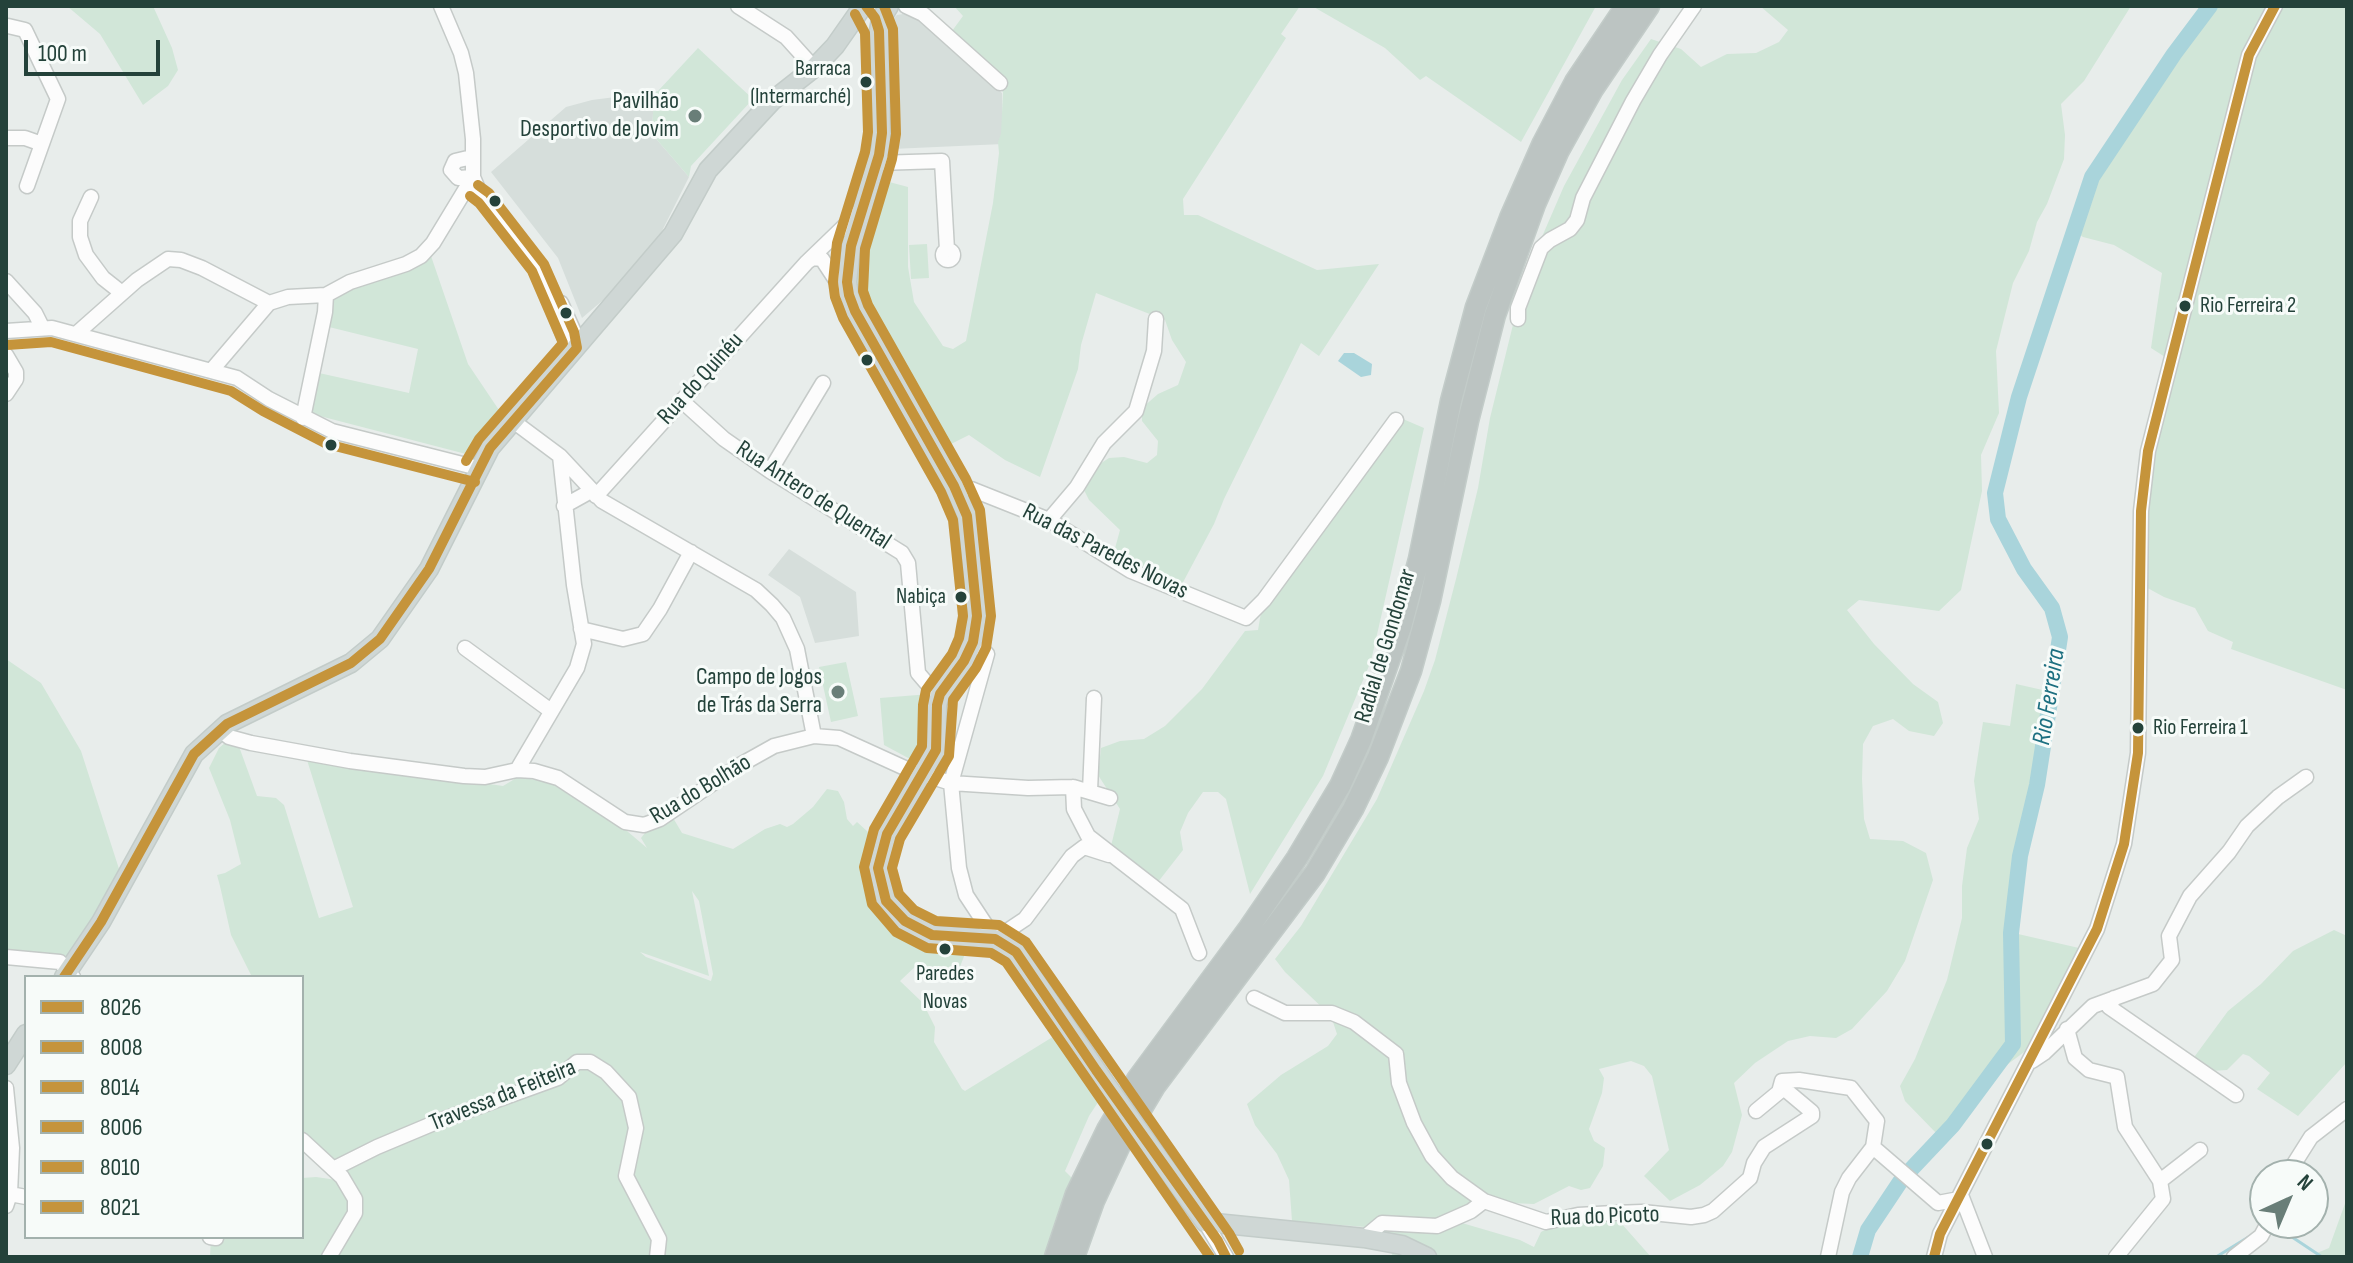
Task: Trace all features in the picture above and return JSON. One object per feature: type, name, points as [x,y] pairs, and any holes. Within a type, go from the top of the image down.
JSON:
[{"type":"highway","name":"Radial de Gondomar","points":[[1055,1257],[1076,1194],[1107,1130],[1138,1078],[1297,858],[1333,797],[1361,740],[1401,627],[1419,559],[1451,401],[1476,307],[1543,143],[1575,82],[1626,6]]},
{"type":"highway","name":"Radial de Gondomar","points":[[1074,1257],[1094,1201],[1121,1143],[1155,1086],[1315,873],[1353,809],[1378,757],[1411,671],[1423,629],[1491,330],[1535,204],[1593,89],[1649,6]]},
{"type":"main road","points":[[68,975],[101,922],[194,754],[220,730],[351,663],[380,639],[429,569],[490,448],[673,234],[708,170],[772,101],[879,10]]},
{"type":"main road","points":[[879,10],[882,133],[877,163],[840,274],[855,311],[954,486],[967,516],[977,616],[973,642],[964,661],[940,694],[936,750],[887,834],[878,868],[886,901],[905,921],[932,935],[995,939],[1016,952],[1205,1222],[1364,1238],[1402,1245],[1427,1257]]},
{"type":"main road","points":[[6,1065],[24,1037]]},
{"type":"street","points":[[441,6],[461,53],[471,115],[472,157],[455,161],[451,170],[458,178],[475,181],[489,193],[537,253],[576,348]]},
{"type":"street","points":[[738,6],[786,37],[814,68]]},
{"type":"street","points":[[1518,319],[1518,308],[1541,248],[1570,229],[1577,220],[1583,198],[1633,101],[1694,6]]},
{"type":"street","points":[[1934,1257],[1940,1234],[2097,929],[2124,844],[2138,753],[2141,511],[2148,451],[2249,55],[2275,6]]},
{"type":"street","points":[[879,10],[923,14],[1000,83]]},
{"type":"street","points":[[8,26],[25,30],[58,99],[27,186]]},
{"type":"street","points":[[6,138],[25,138],[42,144]]},
{"type":"street","points":[[877,163],[942,161],[947,250]]},
{"type":"street","points":[[211,371],[269,303],[288,297],[326,295],[350,282],[421,256],[475,181]]},
{"type":"street","points":[[91,197],[80,221],[80,237],[86,255],[103,278],[122,293]]},
{"type":"street","name":"Rua do Quinéu","points":[[564,506],[594,494],[807,262],[864,206]]},
{"type":"street","points":[[807,262],[813,258],[822,259],[840,274]]},
{"type":"street","points":[[76,334],[122,293],[168,259],[181,260],[269,303]]},
{"type":"street","points":[[6,281],[35,313],[42,327]]},
{"type":"street","points":[[303,418],[326,295]]},
{"type":"street","points":[[1049,520],[1077,487],[1104,443],[1136,411],[1154,351],[1156,319]]},
{"type":"street","points":[[566,326],[583,329],[598,323]]},
{"type":"street","points":[[566,326],[566,341],[576,348]]},
{"type":"street","points":[[6,331],[42,327],[237,378],[303,418],[332,431],[478,468]]},
{"type":"street","points":[[6,355],[16,372],[16,379],[6,394]]},
{"type":"street","points":[[770,471],[823,383]]},
{"type":"street","name":"Rua Antero de Quental","points":[[682,401],[724,439],[770,471],[902,553],[908,563],[918,673],[940,694]]},
{"type":"street","name":"Rua das Paredes Novas","points":[[954,486],[971,489],[1049,520],[1131,571],[1246,618],[1264,600],[1396,420]]},
{"type":"street","points":[[513,421],[560,456],[594,494],[756,590],[783,618],[797,649],[814,736]]},
{"type":"street","points":[[517,770],[577,668],[584,644],[560,456]]},
{"type":"street","points":[[581,629],[623,639],[643,634],[691,552]]},
{"type":"street","points":[[973,642],[987,654],[951,783],[959,868],[966,895],[995,939],[1025,919],[1072,856],[1084,847],[1109,855]]},
{"type":"street","points":[[465,648],[551,711]]},
{"type":"street","points":[[1090,791],[1094,698]]},
{"type":"street","name":"Rua do Bolhão","points":[[220,730],[229,737],[251,743],[350,761],[464,776],[485,777],[517,770],[558,778],[625,822],[644,825],[660,819],[774,746],[814,736],[839,738],[907,769],[951,783],[1028,788],[1073,787],[1110,798]]},
{"type":"street","points":[[2029,1064],[2093,1006],[2153,984],[2172,960],[2169,936],[2190,896],[2229,852],[2247,826],[2278,797],[2306,777]]},
{"type":"street","points":[[1073,787],[1074,809],[1088,836],[1182,909],[1199,953]]},
{"type":"street","points":[[6,957],[60,962],[68,975]]},
{"type":"street","points":[[1254,998],[1285,1013],[1332,1013],[1354,1022],[1396,1054],[1399,1083],[1414,1123],[1432,1156],[1452,1178],[1484,1201],[1471,1211],[1437,1226],[1382,1223],[1364,1238]]},
{"type":"street","points":[[2114,998],[2109,1007],[2236,1095]]},
{"type":"street","points":[[2067,1029],[2075,1058],[2089,1070],[2117,1077],[2125,1127],[2160,1181],[2163,1199],[2116,1257]]},
{"type":"street","name":"Travessa da Feiteira","points":[[338,1166],[439,1121],[558,1078],[577,1062],[590,1062],[606,1072],[629,1097],[636,1128],[626,1176],[659,1239],[657,1257]]},
{"type":"street","points":[[1756,1111],[1779,1092],[1782,1081],[1799,1080],[1851,1088],[1877,1121],[1873,1147],[1842,1192],[1828,1257]]},
{"type":"street","name":"Rua do Picoto","points":[[1484,1201],[1546,1222],[1578,1215],[1614,1213],[1704,1215],[1713,1211],[1750,1178],[1754,1163],[1764,1147],[1812,1116],[1812,1112],[1781,1086]]},
{"type":"street","points":[[6,1088],[19,1149],[8,1200]]},
{"type":"street","points":[[2297,1159],[2311,1137],[2347,1109]]},
{"type":"street","points":[[304,1141],[338,1166],[355,1199],[355,1213],[329,1257]]},
{"type":"street","points":[[1873,1147],[1938,1203],[1960,1197]]},
{"type":"street","points":[[2160,1181],[2200,1150]]},
{"type":"street","points":[[1960,1197],[1985,1257]]},
{"type":"street","points":[[1205,1222],[1226,1257]]},
{"type":"street","points":[[2234,1257],[2257,1239]]},
{"type":"shaded area","points":[[903,14],[919,21],[1002,93],[1003,144],[892,149],[898,138],[894,64],[888,64],[889,23],[897,15]]},
{"type":"shaded area","points":[[654,92],[652,134],[689,177],[661,233],[616,289],[582,318],[558,258],[491,172],[566,107],[592,100]]},
{"type":"shaded area","points":[[789,549],[856,592],[859,636],[815,643],[800,597],[768,575]]},
{"type":"green space","points":[[67,6],[153,6],[172,48],[178,70],[168,86],[143,105],[100,34]]},
{"type":"green space","points":[[954,6],[1300,6],[1281,34],[1286,38],[1183,199],[1184,215],[1198,215],[1317,270],[1379,264],[1319,356],[1301,343],[1181,586],[1126,561],[1114,552],[1120,530],[1089,500],[1081,484],[1095,467],[1109,458],[1124,457],[1147,463],[1157,455],[1158,441],[1142,421],[1142,408],[1158,394],[1178,385],[1186,362],[1172,340],[1165,320],[1096,293],[1081,345],[1078,369],[1040,477],[1005,460],[969,435],[941,449],[860,296],[854,269],[878,179],[908,187],[908,267],[914,302],[943,346],[953,349],[966,341],[993,203],[1003,92],[976,68],[952,31],[963,16]]},
{"type":"green space","points":[[1312,6],[1596,6],[1521,142],[1426,76],[1420,80],[1385,48]]},
{"type":"green space","points":[[1760,6],[2131,6],[2084,81],[2061,104],[2064,159],[2037,222],[2029,251],[2013,283],[1996,351],[1999,413],[1981,455],[1982,491],[1961,590],[1939,611],[1859,600],[1847,610],[1874,644],[1913,684],[1938,702],[1943,723],[1934,736],[1909,731],[1893,719],[1873,726],[1863,744],[1862,779],[1864,819],[1870,839],[1903,841],[1926,853],[1933,880],[1905,961],[1887,991],[1852,1029],[1836,1038],[1810,1036],[1788,1041],[1755,1063],[1734,1083],[1742,1115],[1732,1152],[1723,1166],[1700,1185],[1670,1201],[1644,1176],[1669,1150],[1652,1076],[1644,1066],[1631,1061],[1599,1069],[1604,1078],[1602,1093],[1589,1129],[1594,1141],[1605,1148],[1603,1166],[1590,1188],[1581,1190],[1569,1186],[1534,1204],[1511,1203],[1491,1195],[1476,1198],[1462,1218],[1462,1223],[1534,1247],[1541,1232],[1554,1225],[1594,1217],[1621,1223],[1651,1257],[1393,1257],[1386,1237],[1365,1227],[1292,1221],[1289,1180],[1277,1154],[1255,1125],[1247,1104],[1281,1075],[1328,1046],[1337,1034],[1331,1016],[1275,959],[1301,926],[1377,799],[1424,691],[1456,579],[1478,488],[1490,418],[1525,276],[1564,186],[1622,80],[1651,39],[1681,49],[1701,67],[1727,54],[1756,53],[1779,42],[1788,30]]},
{"type":"green space","points":[[2206,6],[2347,6],[2347,690],[2231,649],[2233,642],[2208,631],[2195,608],[2142,585],[2146,576],[2149,538],[2149,469],[2176,364],[2151,348],[2162,273],[2114,245],[2083,237],[2068,227],[2076,206],[2108,149],[2125,131],[2127,114],[2152,78],[2184,44]]},
{"type":"green space","name":"Pavilhão Desportivo de Jovim","points":[[698,48],[753,99],[691,166],[689,177],[652,134],[654,92]]},
{"type":"green space","points":[[927,244],[929,278],[911,279],[909,245]]},
{"type":"green space","points":[[431,256],[468,364],[503,416],[466,454],[312,414],[319,373],[409,393],[418,349],[329,327],[332,298]]},
{"type":"green space","points":[[1403,419],[1424,428],[1371,661],[1323,776],[1250,894],[1226,799],[1218,792],[1203,792],[1188,813],[1180,832],[1183,850],[1158,882],[1111,846],[1120,809],[1098,775],[1101,748],[1120,741],[1144,739],[1165,726],[1202,689],[1245,631],[1258,630],[1262,607]]},
{"type":"green space","points":[[6,659],[41,683],[81,751],[120,872],[70,955],[56,958],[6,952]]},
{"type":"green space","name":"Campo de Jogos de Trás da Serra","points":[[846,662],[858,716],[831,722],[819,667]]},
{"type":"green space","points":[[2016,684],[2056,693],[2024,849],[2010,888],[2005,931],[2079,948],[2031,1047],[2008,1064],[1937,1134],[1905,1101],[1900,1086],[1915,1059],[1947,980],[1962,918],[1967,848],[1979,819],[1974,781],[1983,722],[2010,726]]},
{"type":"green space","points":[[930,694],[934,709],[926,757],[910,759],[884,745],[880,698]]},
{"type":"green space","points":[[237,741],[257,796],[276,798],[284,805],[319,918],[353,907],[307,760],[503,786],[518,777],[549,782],[627,831],[647,848],[641,838],[666,806],[682,833],[733,849],[765,829],[793,824],[813,807],[827,789],[838,791],[847,819],[853,826],[857,822],[878,841],[901,925],[970,941],[956,977],[934,975],[919,963],[900,981],[923,1003],[935,1027],[934,1042],[962,1089],[965,1091],[1064,1030],[1106,1090],[1089,1116],[1065,1171],[1072,1178],[1046,1257],[210,1257],[211,1239],[304,1239],[304,1178],[337,1180],[304,1151],[304,975],[251,975],[231,935],[217,875],[241,864],[230,820],[209,768],[219,748],[226,742]],"holes":[[[692,891],[699,901],[713,974],[711,981],[640,952],[709,976]]]},
{"type":"green space","points":[[2334,930],[2347,936],[2347,1062],[2298,1116],[2257,1089],[2270,1073],[2249,1056],[2243,1054],[2227,1070],[2211,1071],[2192,1060],[2228,1011],[2261,984],[2293,951]]},
{"type":"green space","points":[[2347,1198],[2347,1257],[2314,1257],[2329,1248]]},
{"type":"water","points":[[1344,353],[1354,353],[1372,364],[1371,375],[1361,377],[1338,361]]},
{"type":"waterway","name":"Rio Ferreira","points":[[1860,1257],[1868,1230],[1902,1179],[1953,1125],[2013,1044],[2011,933],[2020,856],[2037,785],[2060,637],[2052,608],[2024,569],[1998,519],[1995,493],[2019,397],[2092,177],[2210,6]]},
{"type":"waterway","points":[[2216,1257],[2249,1237]]},
{"type":"waterway","points":[[2295,1239],[2322,1257]]},
{"type":"transit line","name":"8026","points":[[866,6],[875,18],[879,31],[882,133],[879,155],[851,246],[847,282],[849,295],[855,311],[954,486],[967,516],[977,616],[973,642],[964,661],[940,694],[936,750],[887,834],[878,868],[886,901],[905,921],[932,935],[995,939],[1016,952],[1218,1241],[1226,1257]]},
{"type":"transit line","name":"8014","points":[[884,6],[893,29],[896,134],[892,159],[865,249],[863,291],[980,510],[991,616],[986,648],[953,700],[949,756],[900,839],[892,868],[899,894],[914,910],[936,921],[999,925],[1026,942],[1239,1251]]},
{"type":"transit line","name":"8006","points":[[1934,1257],[1940,1234],[2097,929],[2124,844],[2138,753],[2141,511],[2148,451],[2249,55],[2275,6]]},
{"type":"transit line","name":"8008","points":[[855,14],[865,33],[868,132],[865,152],[837,243],[833,282],[835,297],[843,318],[941,492],[953,520],[963,616],[952,654],[926,690],[922,746],[874,829],[864,867],[872,904],[896,932],[927,948],[991,953],[1006,962],[1210,1257]]},
{"type":"transit line","name":"8010","points":[[65,975],[101,922],[194,754],[227,724],[351,663],[380,639],[429,569],[490,448],[577,348],[574,332],[544,264],[489,193],[478,185]]},
{"type":"transit line","name":"8021","points":[[466,461],[479,439],[563,343],[532,271],[479,203],[470,196]]},
{"type":"transit line","name":"8021","points":[[7,345],[51,342],[231,391],[327,444],[475,482]]},
{"type":"place","name":"Barraca (Intermarché)","points":[[866,82]]},
{"type":"place","name":"Pavilhão Desportivo de Jovim","points":[[695,116]]},
{"type":"place","name":"Rio Ferreira 2","points":[[2185,306]]},
{"type":"place","name":"Nabiça","points":[[961,597]]},
{"type":"place","name":"Campo de Jogos de Trás da Serra","points":[[838,692]]},
{"type":"place","name":"Rio Ferreira 1","points":[[2138,728]]},
{"type":"place","name":"Paredes Novas","points":[[945,949]]}]
